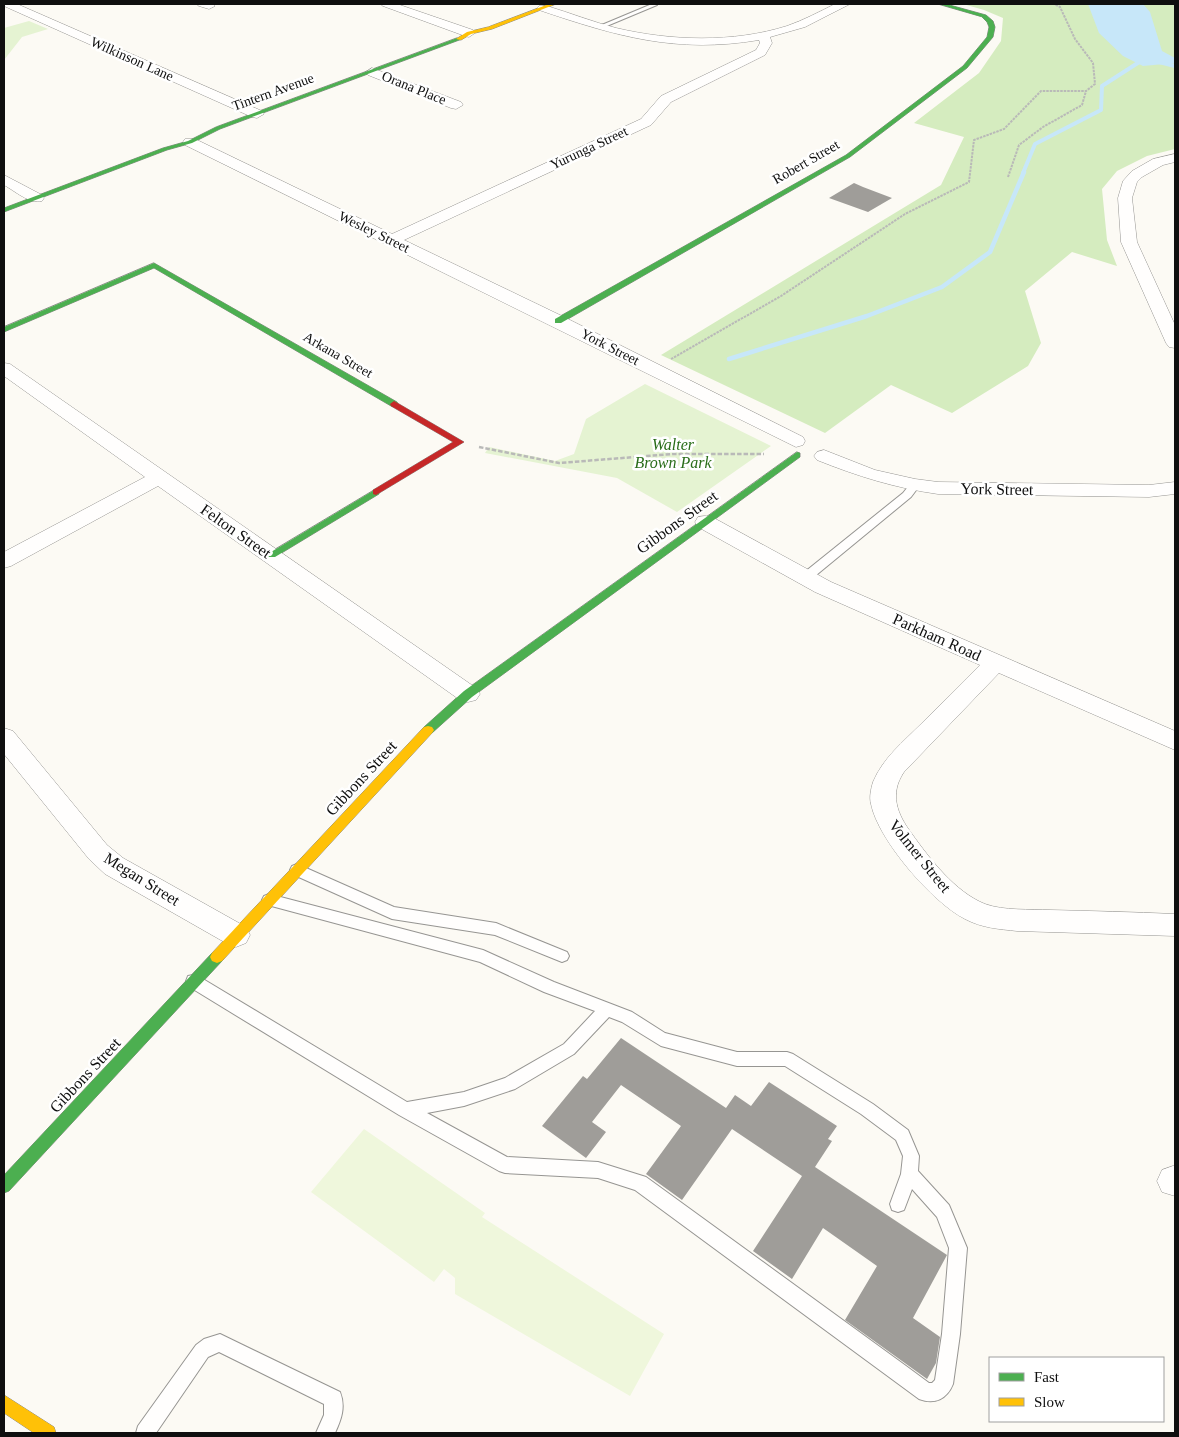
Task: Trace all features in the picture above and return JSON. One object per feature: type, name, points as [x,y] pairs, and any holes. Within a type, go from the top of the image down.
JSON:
[{"type":"main road","name":"Robert Street","points":[[558,321],[848,156],[965,67],[990,37],[992,27],[990,21],[984,16],[941,4]]},
{"type":"main road","name":"Tintern Avenue","points":[[4,210],[165,148],[190,142],[210,132],[257,114],[456,41],[469,33],[490,28],[548,6]]},
{"type":"main road","name":"Arkana Street","points":[[4,330],[154,265],[459,442],[271,555]]},
{"type":"main road","name":"Gibbons Street","points":[[4,1186],[439,718],[468,694],[704,522],[794,452]]},
{"type":"main road","points":[[4,1403],[48,1433]]},
{"type":"street","name":"Wilkinson Lane","points":[[8,4],[257,114]]},
{"type":"street","points":[[387,4],[469,33]]},
{"type":"street","points":[[548,6],[600,27],[673,40],[736,39],[763,35],[804,23],[844,4]]},
{"type":"street","name":"Yurunga Street","points":[[392,240],[646,122],[666,99],[761,52],[766,43],[763,35]]},
{"type":"street","name":"Orana Place","points":[[372,72],[456,105]]},
{"type":"street","name":"Wesley Street","points":[[190,142],[558,321]]},
{"type":"street","points":[[1175,158],[1158,162],[1138,174],[1130,181],[1124,198],[1129,242],[1175,343]]},
{"type":"street","points":[[4,179],[37,198]]},
{"type":"street","name":"York Street","points":[[558,321],[653,370],[794,452],[808,458],[824,456],[869,474],[915,485],[965,488],[1128,491],[1175,488]]},
{"type":"street","name":"Felton Street","points":[[4,368],[468,694]]},
{"type":"street","points":[[4,561],[159,477]]},
{"type":"street","name":"Parkham Road","points":[[704,522],[805,578],[1175,741]]},
{"type":"street","name":"Volmer Street","points":[[996,663],[895,765],[886,778],[883,804],[893,828],[945,891],[978,913],[996,918],[1017,920],[1175,925]]},
{"type":"street","name":"Megan Street","points":[[4,737],[98,852],[114,866],[236,935]]},
{"type":"lane","points":[[600,27],[654,5]]},
{"type":"lane","points":[[805,578],[907,495],[915,485]]},
{"type":"lane","points":[[297,870],[392,912],[496,929],[562,956]]},
{"type":"lane","points":[[269,900],[483,956],[550,987],[627,1017],[661,1040],[737,1059],[787,1059],[866,1109],[902,1135],[910,1156],[909,1174],[898,1204]]},
{"type":"lane","points":[[193,981],[405,1110],[505,1165],[598,1170],[640,1183],[906,1378],[926,1392],[936,1392],[944,1384],[951,1334],[958,1248],[943,1211],[909,1174]]},
{"type":"lane","points":[[405,1110],[464,1100],[510,1084],[569,1049],[607,1009]]},
{"type":"lane","points":[[145,1433],[202,1351],[210,1345],[220,1343],[333,1399],[333,1416],[325,1433]]},
{"type":"path","points":[[1008,177],[1019,145],[1043,127],[1082,105],[1086,91],[1095,84],[1093,63],[1075,39],[1060,7],[1054,4]]},
{"type":"path","points":[[653,370],[782,296],[904,214],[969,182],[974,140],[1004,129],[1041,91],[1086,91]]},
{"type":"path","points":[[498,452],[559,463],[673,454],[774,454],[794,452]]},
{"type":"green space","points":[[963,4],[1175,4],[1175,149],[1147,156],[1117,171],[1102,189],[1107,240],[1117,266],[1072,252],[1025,291],[1041,343],[1028,366],[952,413],[891,385],[825,433],[661,355],[941,185],[964,137],[914,123],[979,73],[1001,41],[1003,18]]},
{"type":"green space","points":[[29,21],[48,29],[22,37],[4,60],[4,28]]},
{"type":"green space","name":"Walter Brown Park","points":[[645,384],[771,446],[677,512],[617,478],[485,453],[489,447],[555,461],[574,454],[586,419]]},
{"type":"green space","points":[[364,1129],[485,1213],[482,1217],[664,1334],[630,1396],[455,1294],[455,1278],[444,1269],[434,1282],[311,1192]]},
{"type":"water","points":[[1088,4],[1143,4],[1150,12],[1162,51],[1175,58],[1175,63],[1143,66],[1123,56],[1099,33]]},
{"type":"building","points":[[854,183],[892,198],[868,212],[829,198]]},
{"type":"building","points":[[621,1038],[726,1108],[735,1095],[751,1106],[769,1082],[837,1126],[828,1139],[832,1141],[815,1167],[947,1255],[913,1318],[940,1337],[936,1363],[927,1379],[845,1320],[877,1266],[823,1228],[792,1279],[753,1251],[802,1176],[732,1129],[682,1200],[646,1174],[681,1126],[621,1085],[592,1122],[606,1132],[586,1158],[542,1126],[583,1076],[587,1079]]},
{"type":"waterway","points":[[1023,173],[1035,144],[1101,110],[1102,86],[1144,59]]},
{"type":"waterway","points":[[1159,62],[1175,66]]},
{"type":"waterway","points":[[729,359],[867,316],[942,287],[990,252],[1024,172]]},
{"type":"traffic: fast","points":[[558,321],[848,156],[965,67],[990,37],[992,27],[990,21],[984,16],[941,4]]},
{"type":"traffic: fast","points":[[4,210],[165,149],[190,142],[218,128],[459,39]]},
{"type":"traffic: fast","points":[[4,330],[154,265],[394,404]]},
{"type":"traffic: fast","points":[[428,730],[468,694],[797,455]]},
{"type":"traffic: fast","points":[[271,555],[376,492]]},
{"type":"traffic: fast","points":[[4,1186],[217,957]]},
{"type":"traffic: slow","points":[[459,39],[469,33],[490,28],[553,4]]},
{"type":"traffic: slow","points":[[217,957],[428,730]]},
{"type":"traffic: slow","points":[[4,1403],[48,1433]]},
{"type":"traffic: jam","points":[[376,492],[459,442],[394,404]]}]
